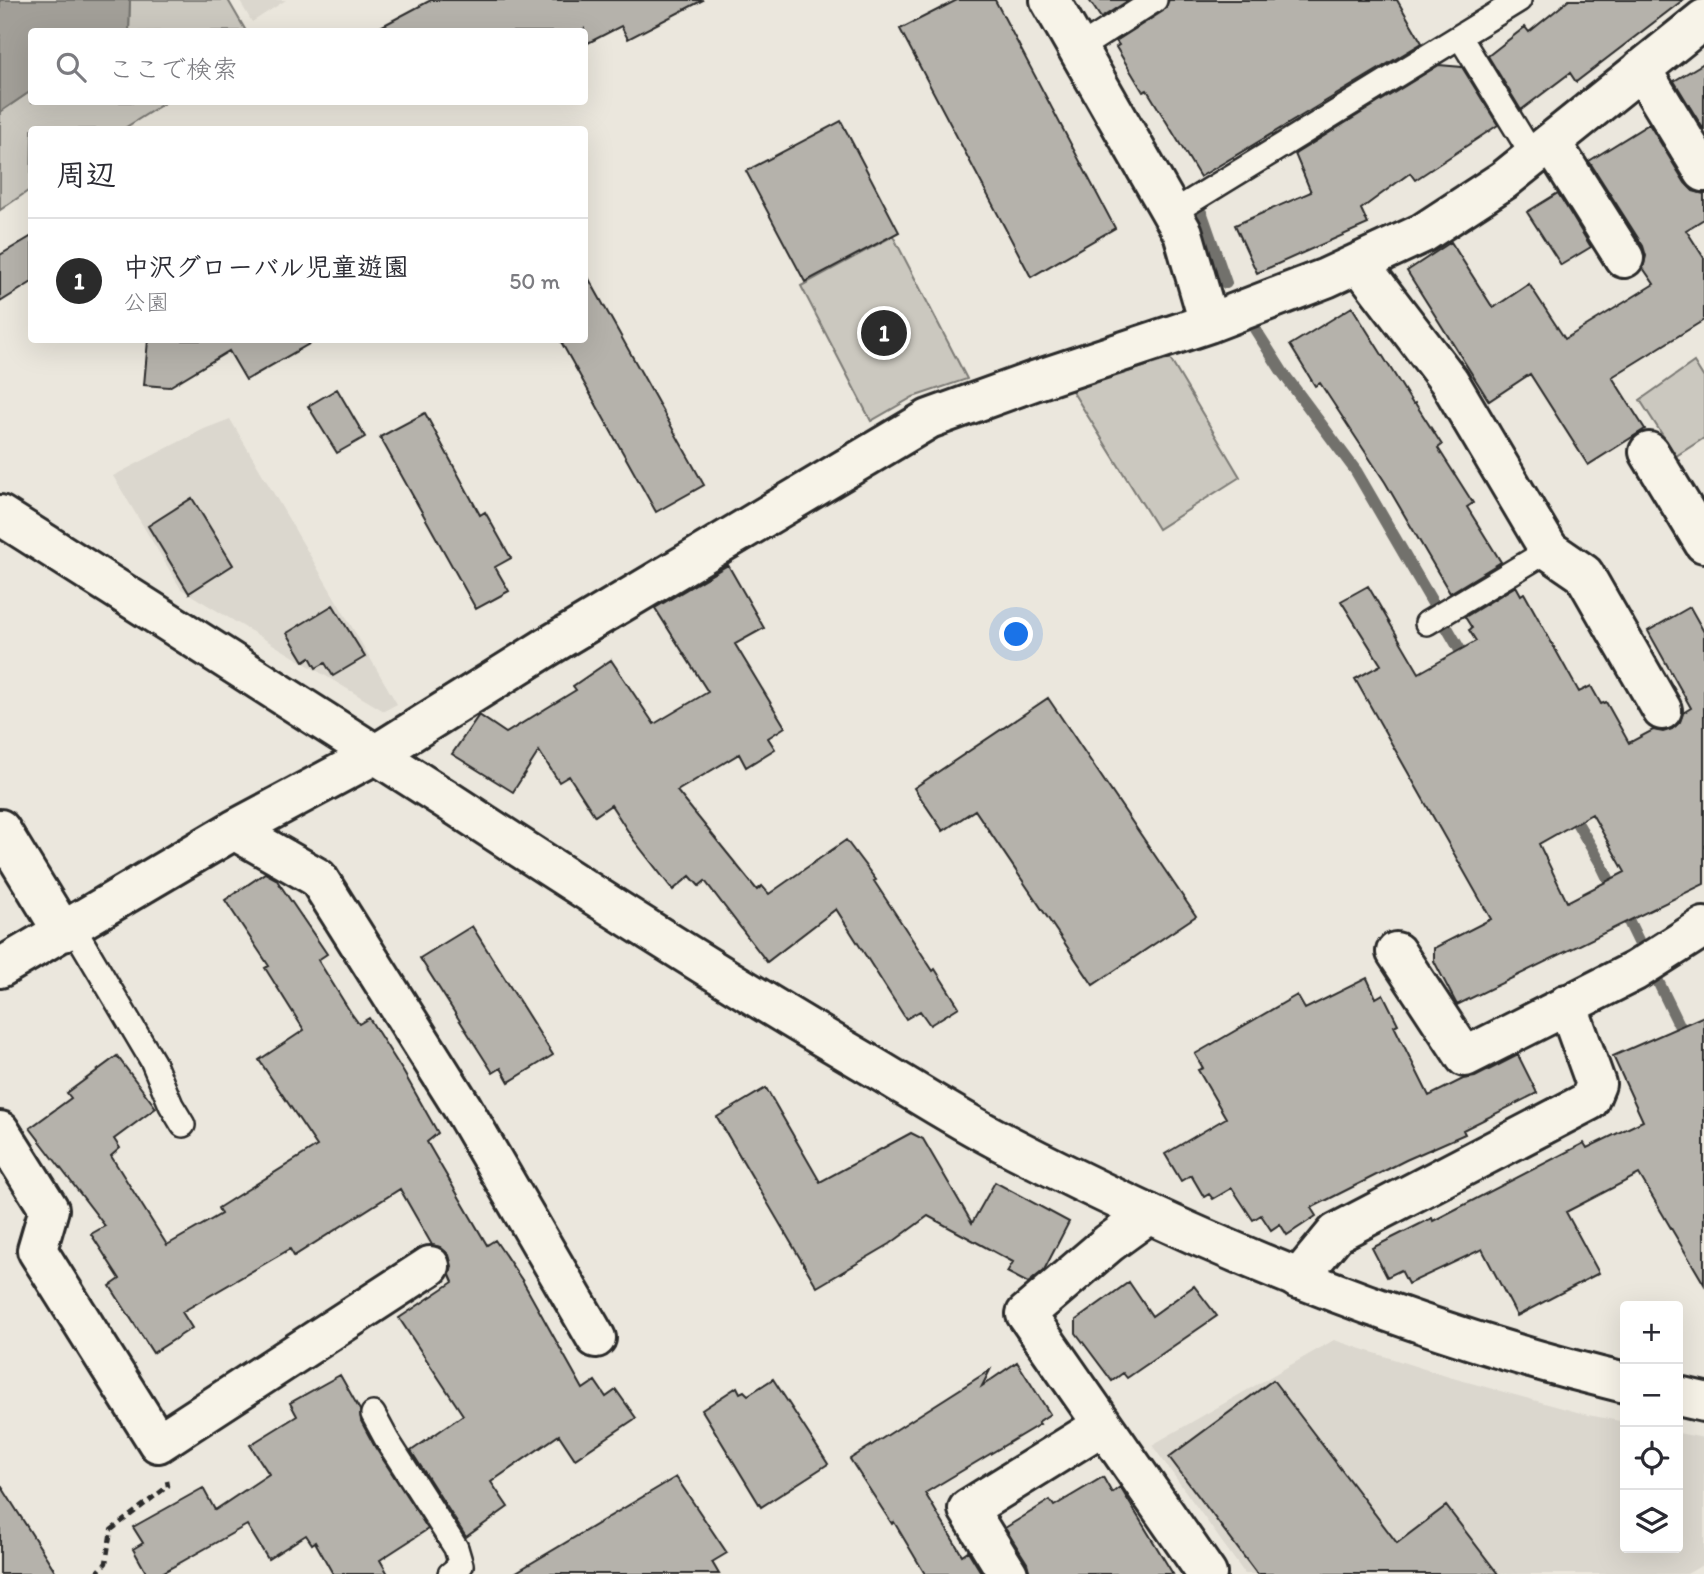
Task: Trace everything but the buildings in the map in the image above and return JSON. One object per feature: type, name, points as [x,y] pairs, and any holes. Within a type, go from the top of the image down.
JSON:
[{"type":"street","points":[[1050,0],[1183,233],[1209,323]]},
{"type":"street","points":[[0,968],[234,830],[376,754],[547,647],[929,419],[1209,323],[1359,263],[1423,233],[1504,180],[1704,19]]},
{"type":"street","points":[[1641,69],[1704,172]]},
{"type":"street","points":[[1542,149],[1624,258]]},
{"type":"street","points":[[1359,263],[1449,381],[1549,550],[1584,573],[1662,710]]},
{"type":"street","points":[[1649,452],[1704,543]]},
{"type":"street","points":[[0,515],[630,919],[819,1035],[999,1140],[1149,1214],[1298,1279],[1550,1365],[1620,1382]]},
{"type":"street","points":[[0,829],[68,929]]},
{"type":"street","points":[[234,830],[318,878],[462,1107],[596,1338]]},
{"type":"street","points":[[1396,952],[1465,1057],[1635,971],[1704,927]]},
{"type":"street","points":[[1298,1279],[1336,1233],[1589,1101],[1596,1084],[1567,1004]]},
{"type":"street","points":[[0,1131],[49,1209],[37,1250],[158,1443],[430,1266]]},
{"type":"street","points":[[1149,1214],[1109,1242],[1026,1314],[1208,1574]]},
{"type":"street","points":[[1683,1397],[1704,1402]]},
{"type":"street","points":[[1008,1574],[968,1509],[1103,1425]]},
{"type":"lane","points":[[1078,49],[1154,0]]},
{"type":"lane","points":[[1172,214],[1519,0]]},
{"type":"lane","points":[[1460,37],[1542,149]]},
{"type":"lane","points":[[1427,623],[1549,550]]},
{"type":"lane","points":[[68,929],[153,1062],[171,1105],[183,1125]]},
{"type":"lane","points":[[373,1414],[456,1548],[461,1566],[450,1574]]},
{"type":"path","points":[[96,1574],[106,1563],[111,1530],[169,1486],[158,1443]]},
{"type":"shaded area","points":[[0,0],[130,0],[129,28],[28,28],[28,93],[0,112]]},
{"type":"shaded area","points":[[130,0],[228,0],[244,28],[129,28]]},
{"type":"shaded area","points":[[239,0],[286,0],[252,22]]},
{"type":"shaded area","points":[[28,93],[28,105],[161,105],[128,126],[28,126],[28,191],[0,210],[0,112]]},
{"type":"shaded area","points":[[893,236],[967,379],[913,397],[871,421],[801,286]]},
{"type":"shaded area","points":[[1170,359],[1240,477],[1158,529],[1071,389]]},
{"type":"shaded area","points":[[1694,362],[1704,378],[1704,438],[1676,456],[1640,400]]},
{"type":"shaded area","points":[[230,419],[397,704],[384,711],[181,589],[113,476],[204,429]]},
{"type":"shaded area","points":[[1334,1340],[1449,1377],[1588,1415],[1620,1421],[1620,1553],[1683,1553],[1683,1434],[1704,1438],[1704,1564],[1687,1574],[1245,1574],[1152,1445]]},
{"type":"waterway","points":[[1202,214],[1226,283]]},
{"type":"waterway","points":[[1255,329],[1283,373],[1356,471],[1467,662]]},
{"type":"waterway","points":[[1569,809],[1600,862],[1686,1039]]},
{"type":"place","name":"中沢グローバル児童遊園","points":[[884,333]]}]
